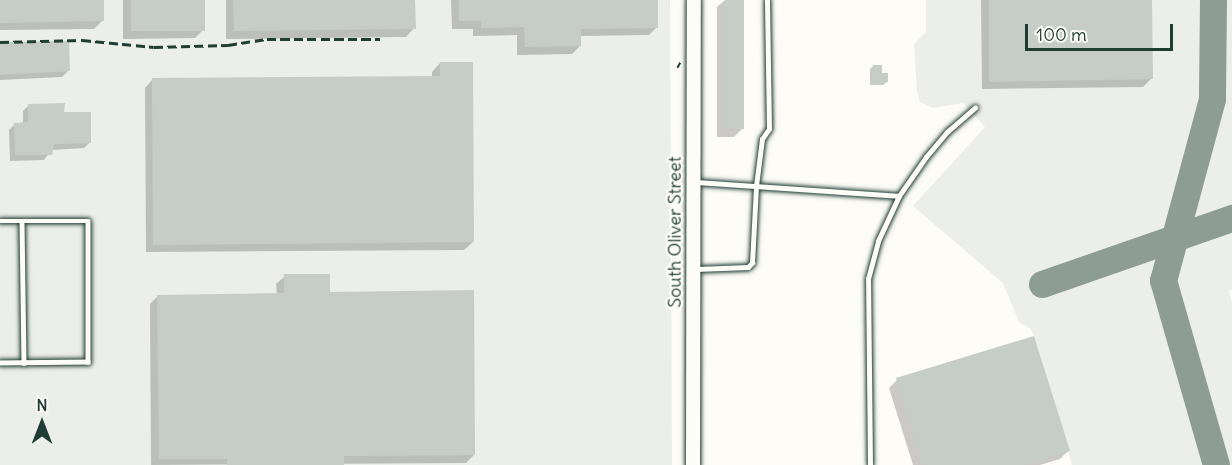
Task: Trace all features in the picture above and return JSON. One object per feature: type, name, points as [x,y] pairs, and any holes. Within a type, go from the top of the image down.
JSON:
[{"type":"main road","name":"South Oliver Street","points":[[693,465],[694,0]]},
{"type":"lane","points":[[693,269],[748,267],[752,263],[756,186],[762,139],[769,129],[768,0]]},
{"type":"lane","points":[[870,465],[868,279],[878,241],[899,196],[947,132],[975,108]]},
{"type":"lane","points":[[694,182],[899,196]]},
{"type":"lane","points":[[0,221],[88,221],[88,362],[0,363]]},
{"type":"lane","points":[[22,221],[24,363]]},
{"type":"shaded area","points":[[0,0],[670,0],[672,465],[0,465]]},
{"type":"shaded area","points":[[926,0],[1232,0],[1232,289],[1229,291],[1232,302],[1232,465],[1072,465],[1034,336],[1031,329],[1019,322],[1003,283],[913,206],[985,127],[963,103],[933,108],[920,102],[917,91],[914,44],[926,32]]},
{"type":"building","points":[[0,0],[104,0],[104,21],[0,23]]},
{"type":"building","points":[[131,0],[205,0],[205,31],[131,31]]},
{"type":"building","points":[[233,0],[415,0],[416,29],[234,31]]},
{"type":"building","points":[[459,0],[658,0],[658,28],[581,29],[581,46],[525,47],[524,27],[481,28],[481,21],[459,21]]},
{"type":"building","points":[[725,0],[744,0],[744,129],[725,129]]},
{"type":"building","points":[[989,0],[1152,0],[1153,79],[989,82]]},
{"type":"building","points":[[69,41],[70,71],[0,75],[0,42]]},
{"type":"building","points":[[440,62],[473,62],[474,242],[153,245],[152,78],[440,76]]},
{"type":"building","points":[[873,65],[882,65],[882,73],[888,73],[888,82],[872,83]]},
{"type":"building","points":[[65,103],[64,112],[91,112],[91,143],[54,144],[52,155],[15,155],[14,123],[28,122],[28,104]]},
{"type":"building","points":[[284,274],[330,274],[330,292],[474,290],[475,455],[344,456],[344,465],[227,465],[227,459],[159,459],[157,295],[284,293]]},
{"type":"building","points":[[1034,336],[1070,451],[1025,465],[923,465],[896,378]]},
{"type":"taxiway","points":[[1213,0],[1212,99],[1163,280],[1216,465]]},
{"type":"taxiway","points":[[1042,284],[1232,218]]},
{"type":"railway","points":[[0,42],[82,40],[154,47],[228,45],[267,39],[380,39]]}]
